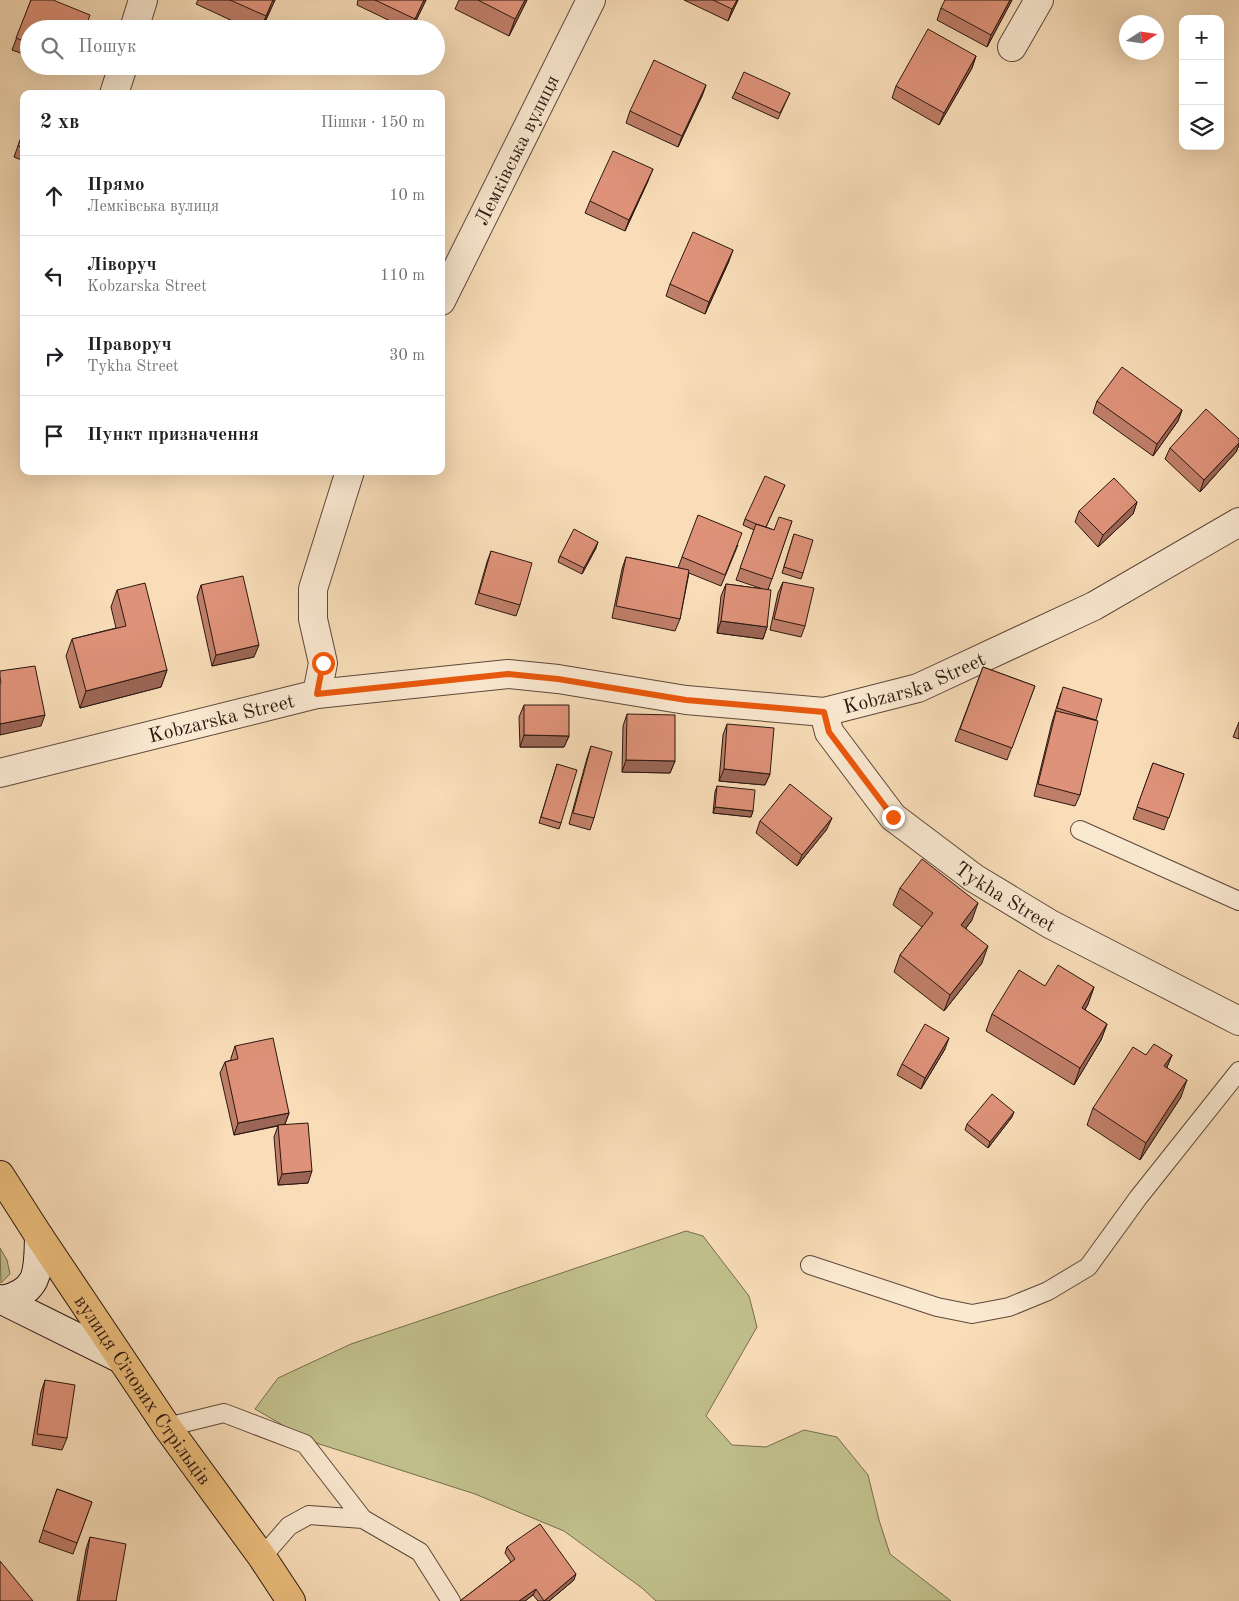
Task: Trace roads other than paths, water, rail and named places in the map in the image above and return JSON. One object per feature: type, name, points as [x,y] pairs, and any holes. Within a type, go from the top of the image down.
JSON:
[{"type":"main road","name":"вулиця Січових Стрільців","points":[[0,1175],[167,1427],[262,1557],[291,1601]]},
{"type":"street","points":[[137,20],[143,0]]},
{"type":"street","name":"Лемківська вулиця","points":[[445,293],[591,0]]},
{"type":"street","points":[[1012,47],[1039,0]]},
{"type":"street","points":[[115,90],[120,75]]},
{"type":"street","points":[[317,694],[323,663],[313,619],[313,589],[349,475]]},
{"type":"street","name":"Kobzarska Street","points":[[0,773],[317,694],[508,674],[558,679],[686,700],[824,712],[918,688],[1094,606],[1239,522]]},
{"type":"street","name":"Tykha Street","points":[[824,712],[829,732],[893,817],[974,878],[1050,924],[1239,1022]]},
{"type":"street","points":[[1,1300],[16,1297],[27,1289],[34,1279],[38,1267],[39,1236]]},
{"type":"street","points":[[1,1300],[121,1359]]},
{"type":"lane","points":[[1080,830],[1239,901]]},
{"type":"lane","points":[[810,1265],[937,1307],[972,1314],[1009,1307],[1048,1291],[1088,1267],[1138,1198],[1239,1071]]},
{"type":"lane","points":[[167,1427],[224,1413],[305,1444],[363,1519],[420,1552],[451,1601]]},
{"type":"lane","points":[[262,1557],[289,1526],[309,1515],[363,1519]]}]
